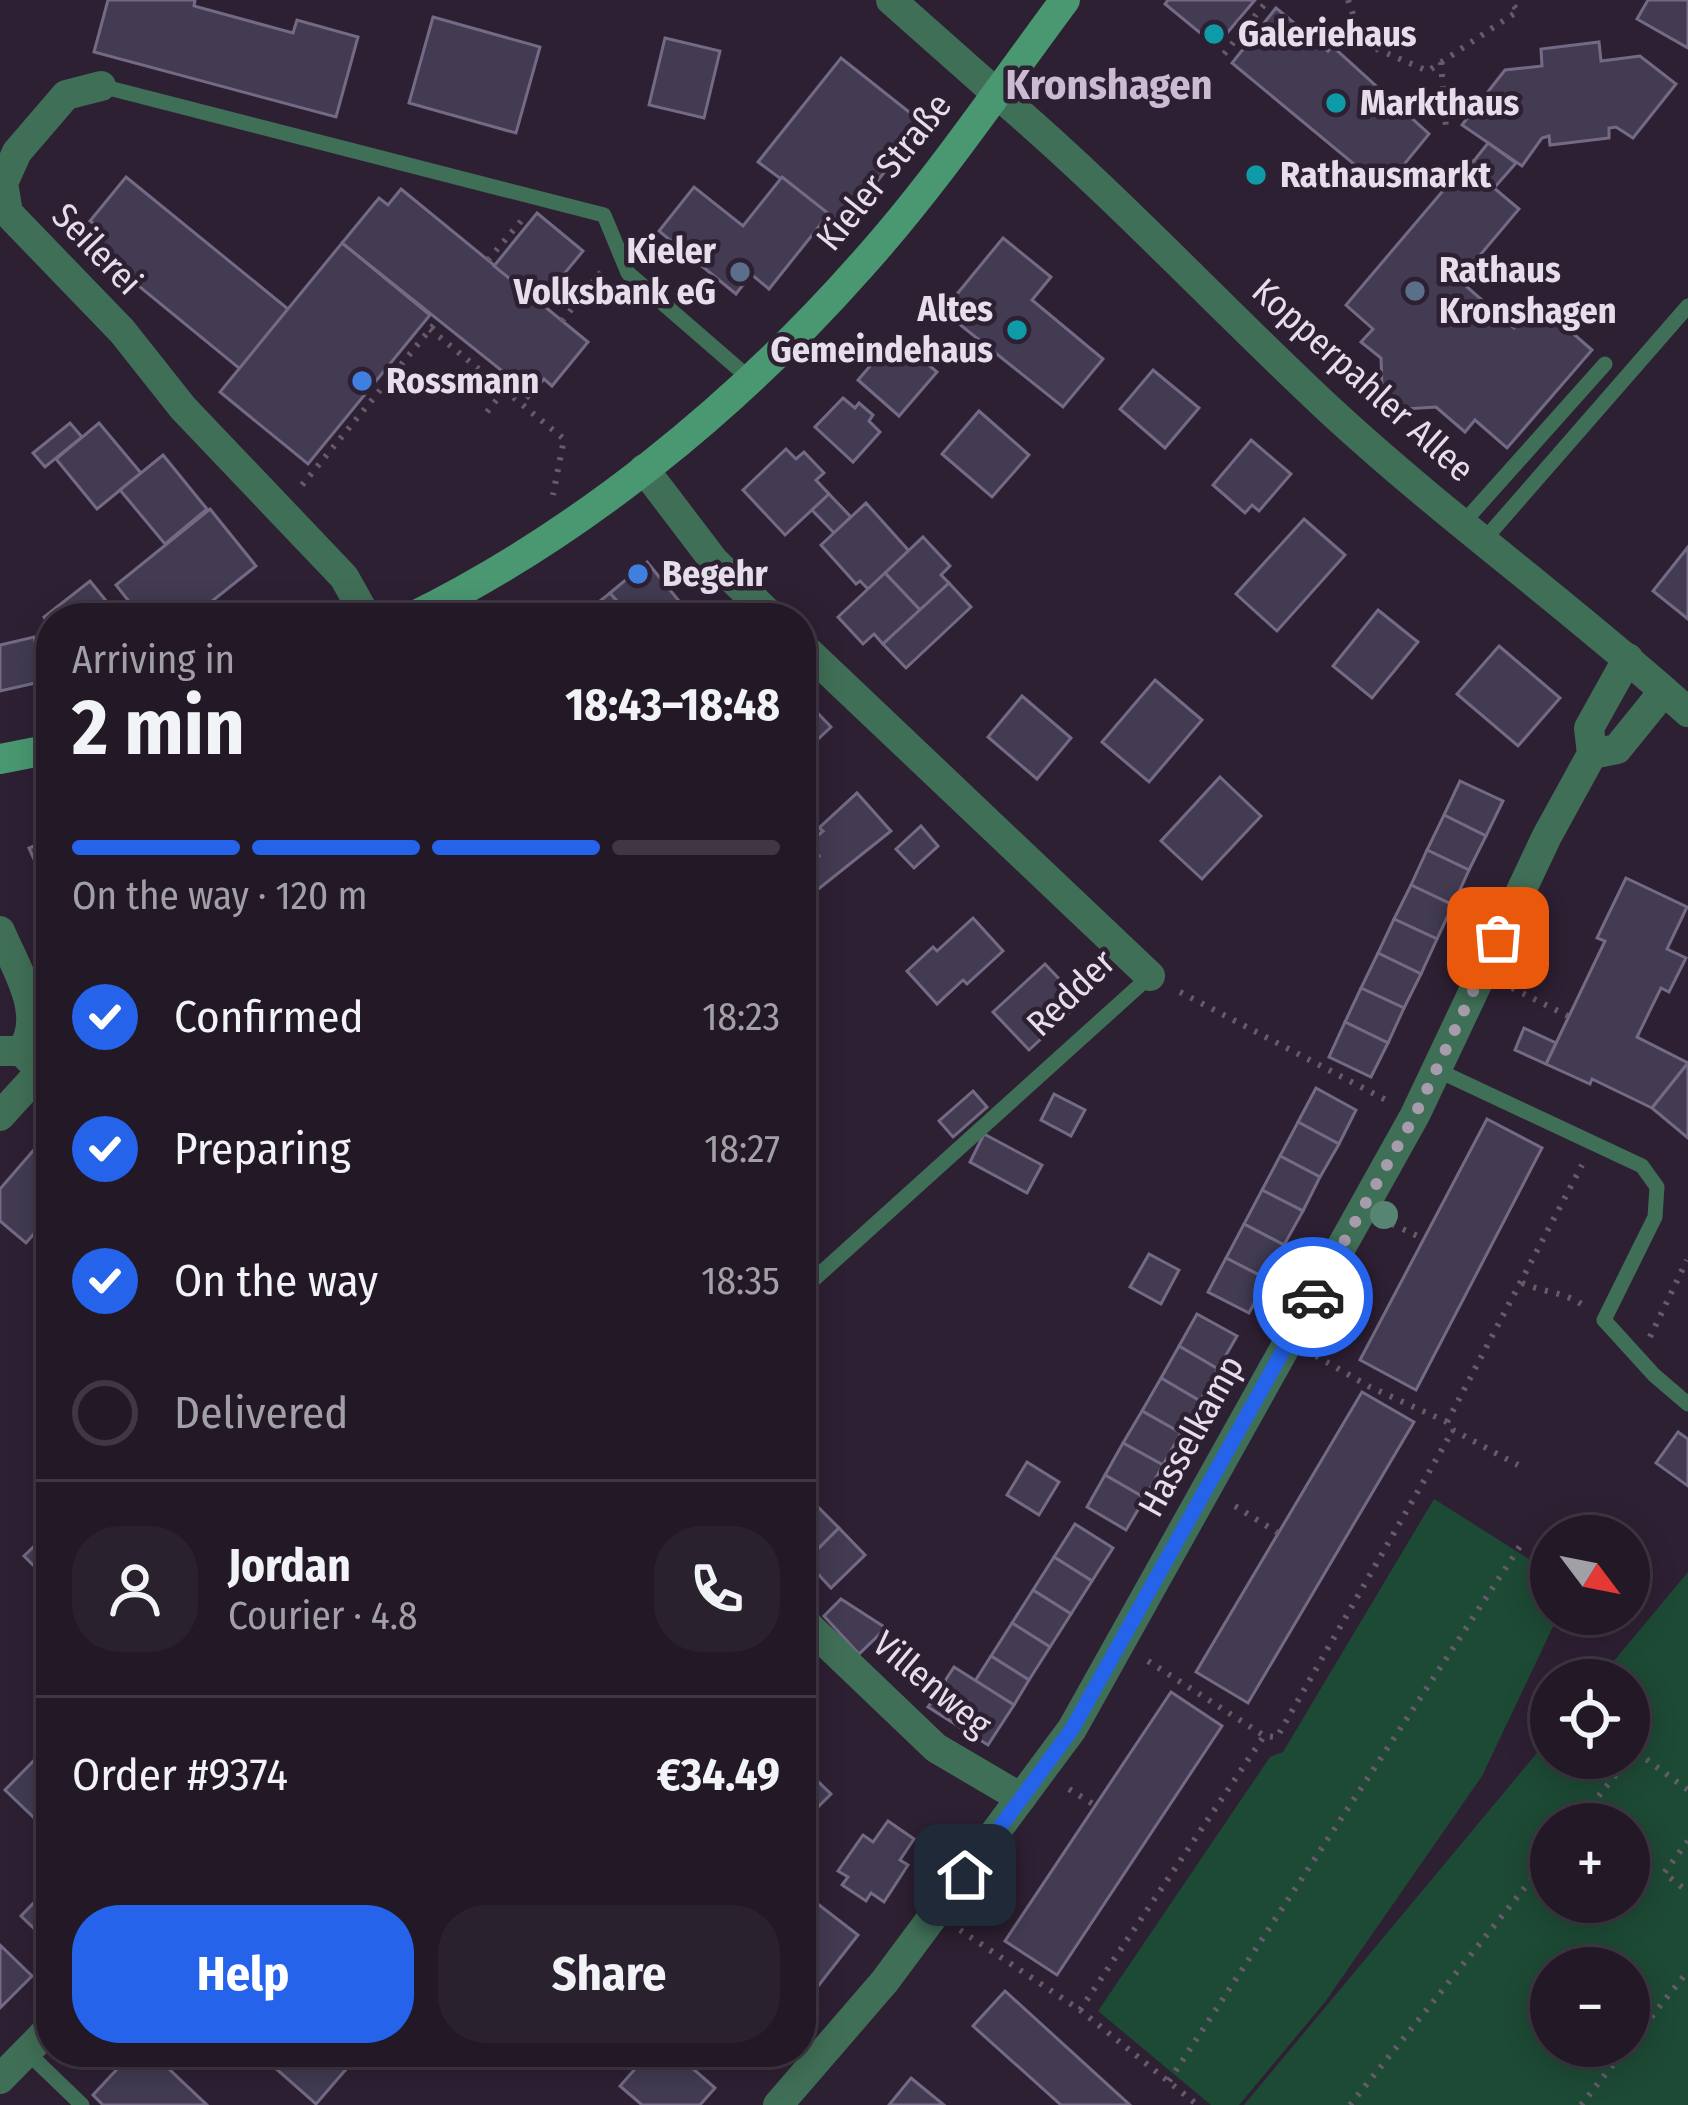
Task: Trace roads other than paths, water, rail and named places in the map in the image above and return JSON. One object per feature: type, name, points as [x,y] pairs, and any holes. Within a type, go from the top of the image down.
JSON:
[{"type":"main road","name":"Kieler Straße","points":[[437,603],[494,572],[644,470],[749,378],[860,268],[1065,0]]},
{"type":"main road","points":[[0,759],[36,751]]},
{"type":"street","name":"Kopperpahler Allee","points":[[891,0],[1091,176],[1335,415],[1688,712]]},
{"type":"street","name":"Seilerei","points":[[101,86],[66,95],[16,152],[3,184],[8,213],[122,331],[183,408],[344,577],[359,603]]},
{"type":"street","points":[[644,470],[714,561],[757,603]]},
{"type":"street","name":"Hasselkamp","points":[[816,2061],[937,1914],[1072,1729],[1415,1115],[1547,836],[1592,754],[1589,728],[1628,658]]},
{"type":"street","name":"Redder","points":[[816,659],[1150,976]]},
{"type":"street","name":"Hasselkamp","points":[[1592,754],[1617,749],[1664,691]]},
{"type":"street","points":[[0,931],[32,1017],[28,1063],[0,1117]]},
{"type":"street","name":"Villenweg","points":[[816,1633],[936,1748],[1021,1798]]},
{"type":"street","points":[[0,2079],[36,2042]]},
{"type":"street","name":"Hasselkamp","points":[[778,2105],[811,2067]]},
{"type":"lane","name":"Seilerei","points":[[101,86],[604,215],[628,273],[749,378]]},
{"type":"lane","points":[[1473,532],[1688,306]]},
{"type":"lane","points":[[1473,532],[1605,364]]},
{"type":"lane","name":"Redder","points":[[816,1277],[1150,976]]},
{"type":"lane","points":[[1437,1070],[1642,1166],[1657,1187],[1655,1217],[1604,1320],[1688,1404]]},
{"type":"lane","points":[[27,2051],[36,2060]]},
{"type":"lane","points":[[43,2067],[82,2105]]},
{"type":"place","name":"Galeriehaus","points":[[1214,34]]},
{"type":"place","name":"Markthaus","points":[[1336,103]]},
{"type":"place","name":"Rathausmarkt","points":[[1256,175]]},
{"type":"place","name":"Kieler Volksbank eG","points":[[740,272]]},
{"type":"place","name":"Rathaus Kronshagen","points":[[1415,291]]},
{"type":"place","name":"Altes Gemeindehaus","points":[[1017,330]]},
{"type":"place","name":"Rossmann","points":[[362,381]]},
{"type":"place","name":"Begehr","points":[[638,574]]},
{"type":"district","name":"Kronshagen","points":[[1109,85]]}]
